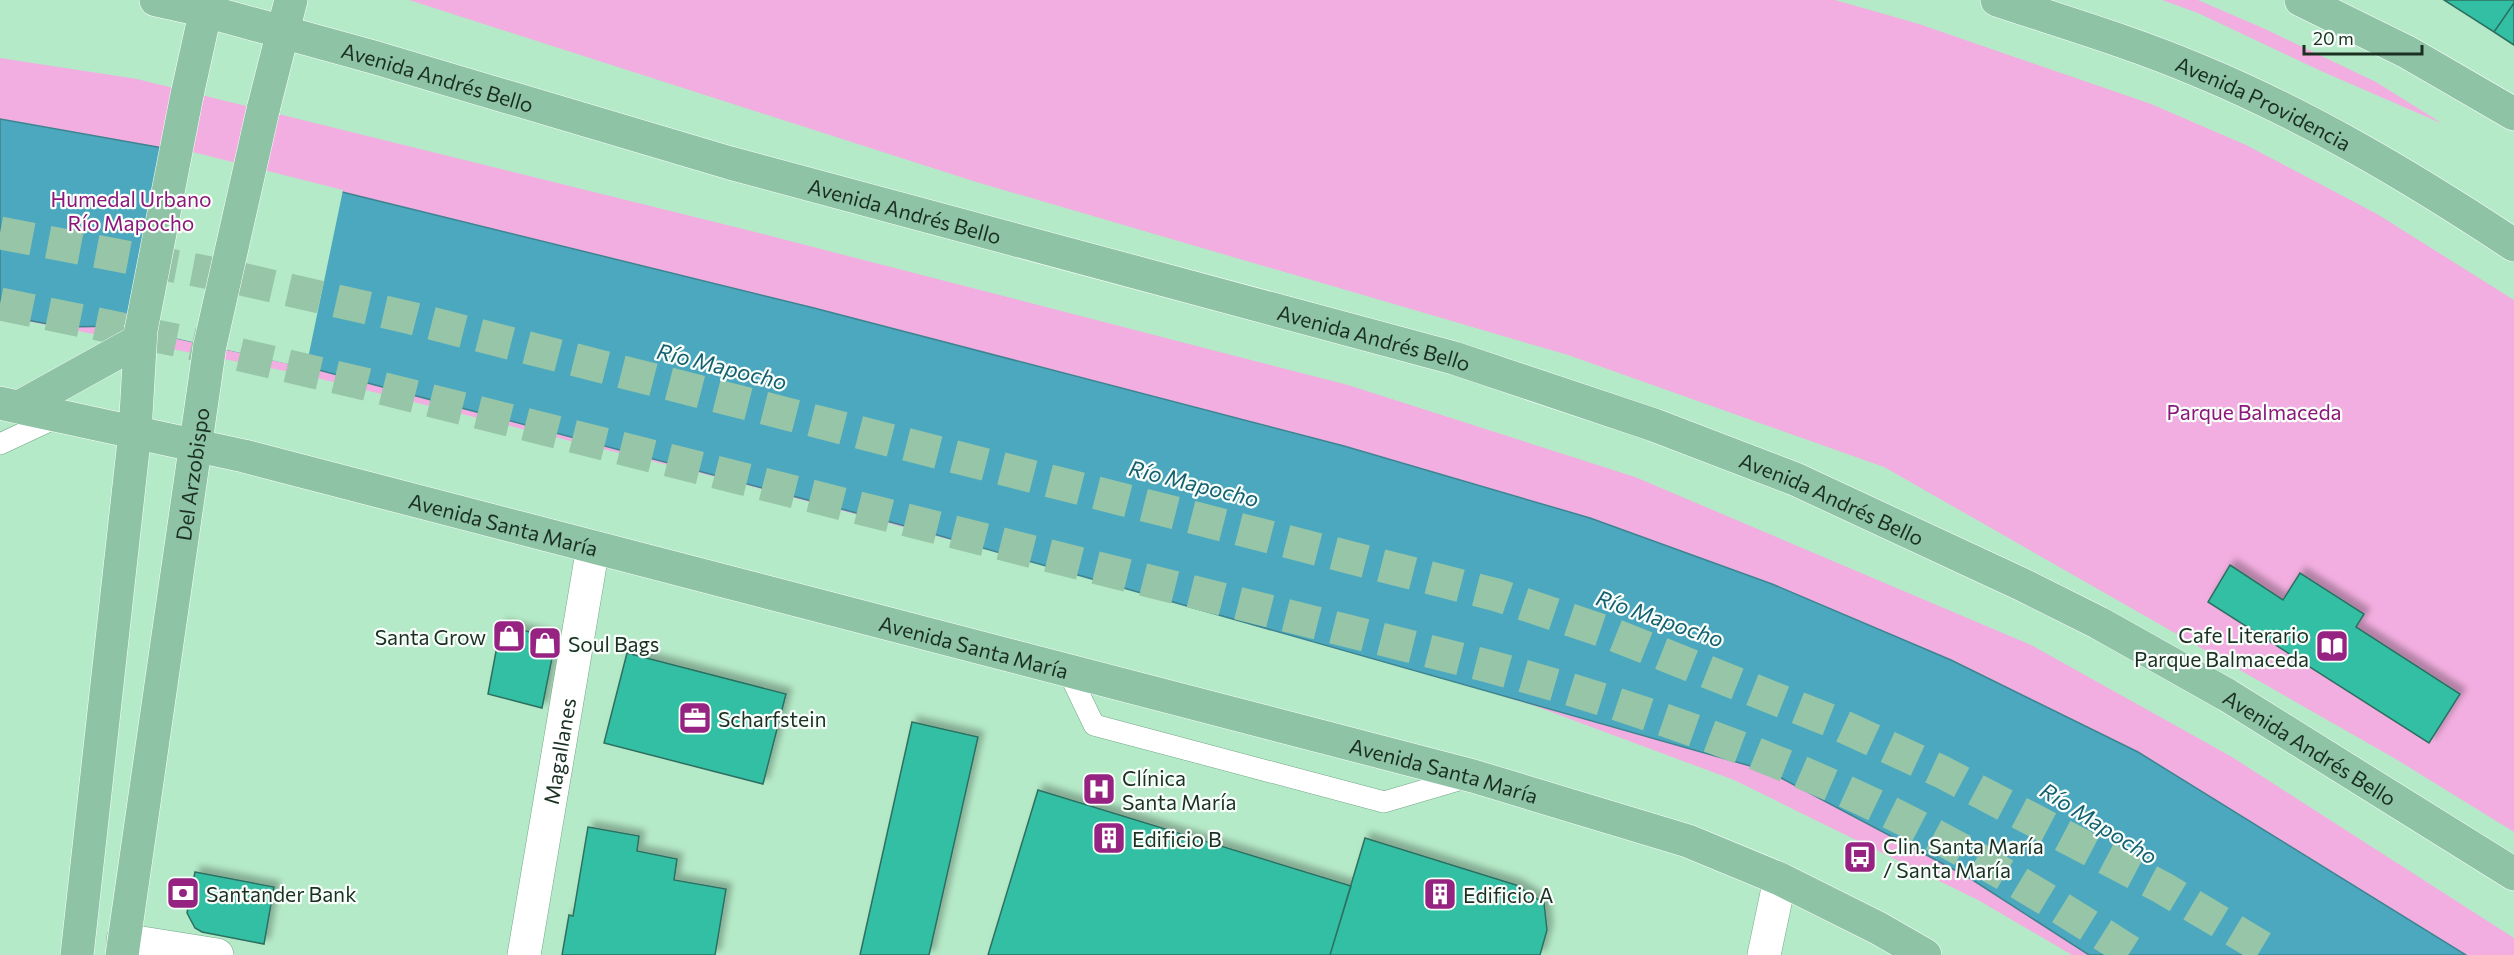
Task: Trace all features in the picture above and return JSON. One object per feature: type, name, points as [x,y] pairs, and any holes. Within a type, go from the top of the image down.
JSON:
[{"type":"main road","name":"Avenida Andrés Bello","points":[[156,0],[286,15],[741,166],[1454,358],[1653,425],[1795,479],[2099,623],[2227,695],[2514,874]]},
{"type":"main road","name":"Avenida Providencia","points":[[1997,0],[2150,51],[2256,97],[2383,162],[2514,245]]},
{"type":"main road","points":[[2301,0],[2445,72],[2514,114]]},
{"type":"main road","points":[[77,955],[135,432],[140,335],[207,5]]},
{"type":"main road","name":"Del Arzobispo","points":[[122,947],[210,345],[286,15]]},
{"type":"main road","points":[[10,405],[140,335]]},
{"type":"main road","name":"Avenida Santa María","points":[[10,405],[196,446],[1473,776],[1688,841],[1780,879],[1878,928],[1925,955]]},
{"type":"street","name":"Magallanes","points":[[524,955],[593,547]]},
{"type":"street","points":[[1764,955],[1780,879]]},
{"type":"street","points":[[122,947],[217,955]]},
{"type":"lane","points":[[0,444],[62,415]]},
{"type":"lane","points":[[1068,671],[1094,725],[1372,799],[1384,802],[1473,776]]},
{"type":"green space","name":"Parque Balmaceda","points":[[409,0],[1835,0],[1919,24],[2151,104],[2246,145],[2377,214],[2514,300],[2514,832],[2394,758],[1884,467],[1568,355],[973,181]]},
{"type":"green space","points":[[2162,0],[2198,0],[2265,29],[2376,82],[2443,124],[2321,71],[2198,13]]},
{"type":"green space","name":"Humedal Urbano Río Mapocho","points":[[0,58],[137,79],[751,231],[1348,385],[1635,477],[2031,645],[2232,757],[2514,938],[2514,955],[2072,955],[1978,900],[1734,780],[1535,706],[1308,636],[728,480],[301,374],[0,316]]},
{"type":"water","name":"Humedal Urbano Río Mapocho","points":[[0,119],[163,148],[814,308],[1344,446],[1590,518],[1772,584],[1951,660],[2138,752],[2466,955],[2089,955],[1968,877],[1768,771],[909,527],[315,369],[122,326],[64,327],[0,315]]},
{"type":"pier","points":[[165,145],[343,190],[306,368],[122,326],[132,320]]},
{"type":"building","points":[[2444,0],[2514,0],[2514,3],[2494,32]]},
{"type":"building","points":[[2514,3],[2514,45],[2494,32]]},
{"type":"building","name":"Cafe Literario Parque Balmaceda","points":[[2230,565],[2283,600],[2300,573],[2364,614],[2356,627],[2460,694],[2429,743],[2208,602]]},
{"type":"building","points":[[501,625],[556,638],[542,708],[488,694]]},
{"type":"building","name":"Scharfstein","points":[[627,653],[786,694],[763,784],[604,743]]},
{"type":"building","points":[[912,722],[978,737],[929,955],[860,955]]},
{"type":"building","name":"Edificio B","points":[[1038,790],[1351,886],[1330,955],[988,955]]},
{"type":"building","points":[[588,827],[639,836],[637,851],[677,859],[674,880],[726,889],[715,955],[562,955],[569,915],[573,916]]},
{"type":"building","name":"Edificio A","points":[[1365,838],[1516,885],[1544,903],[1547,930],[1540,955],[1330,955]]},
{"type":"building","points":[[195,872],[274,887],[264,944],[202,932],[195,928],[187,913]]},
{"type":"tunnel","points":[[0,233],[237,278],[411,318],[1497,595],[1609,633],[1829,720],[1942,772],[2163,888],[2275,955]]},
{"type":"tunnel","points":[[0,304],[190,343],[365,384],[1484,665],[1578,692],[1716,738],[1806,774],[1888,811],[1996,869],[2135,955]]},
{"type":"place","name":"Santa Grow","points":[[509,636]]},
{"type":"place","name":"Soul Bags","points":[[545,643]]},
{"type":"place","name":"Cafe Literario Parque Balmaceda","points":[[2332,646]]},
{"type":"place","name":"Scharfstein","points":[[695,718]]},
{"type":"place","name":"Clínica Santa María","points":[[1099,789]]},
{"type":"place","name":"Edificio B","points":[[1109,838]]},
{"type":"place","name":"Clin. Santa María / Santa María","points":[[1860,857]]},
{"type":"place","name":"Santander Bank","points":[[183,893]]},
{"type":"place","name":"Edificio A","points":[[1440,894]]},
{"type":"water label","name":"Río Mapocho","points":[[722,366]]},
{"type":"water label","name":"Río Mapocho","points":[[1194,483]]},
{"type":"water label","name":"Río Mapocho","points":[[1660,618]]},
{"type":"water label","name":"Río Mapocho","points":[[2099,823]]}]
